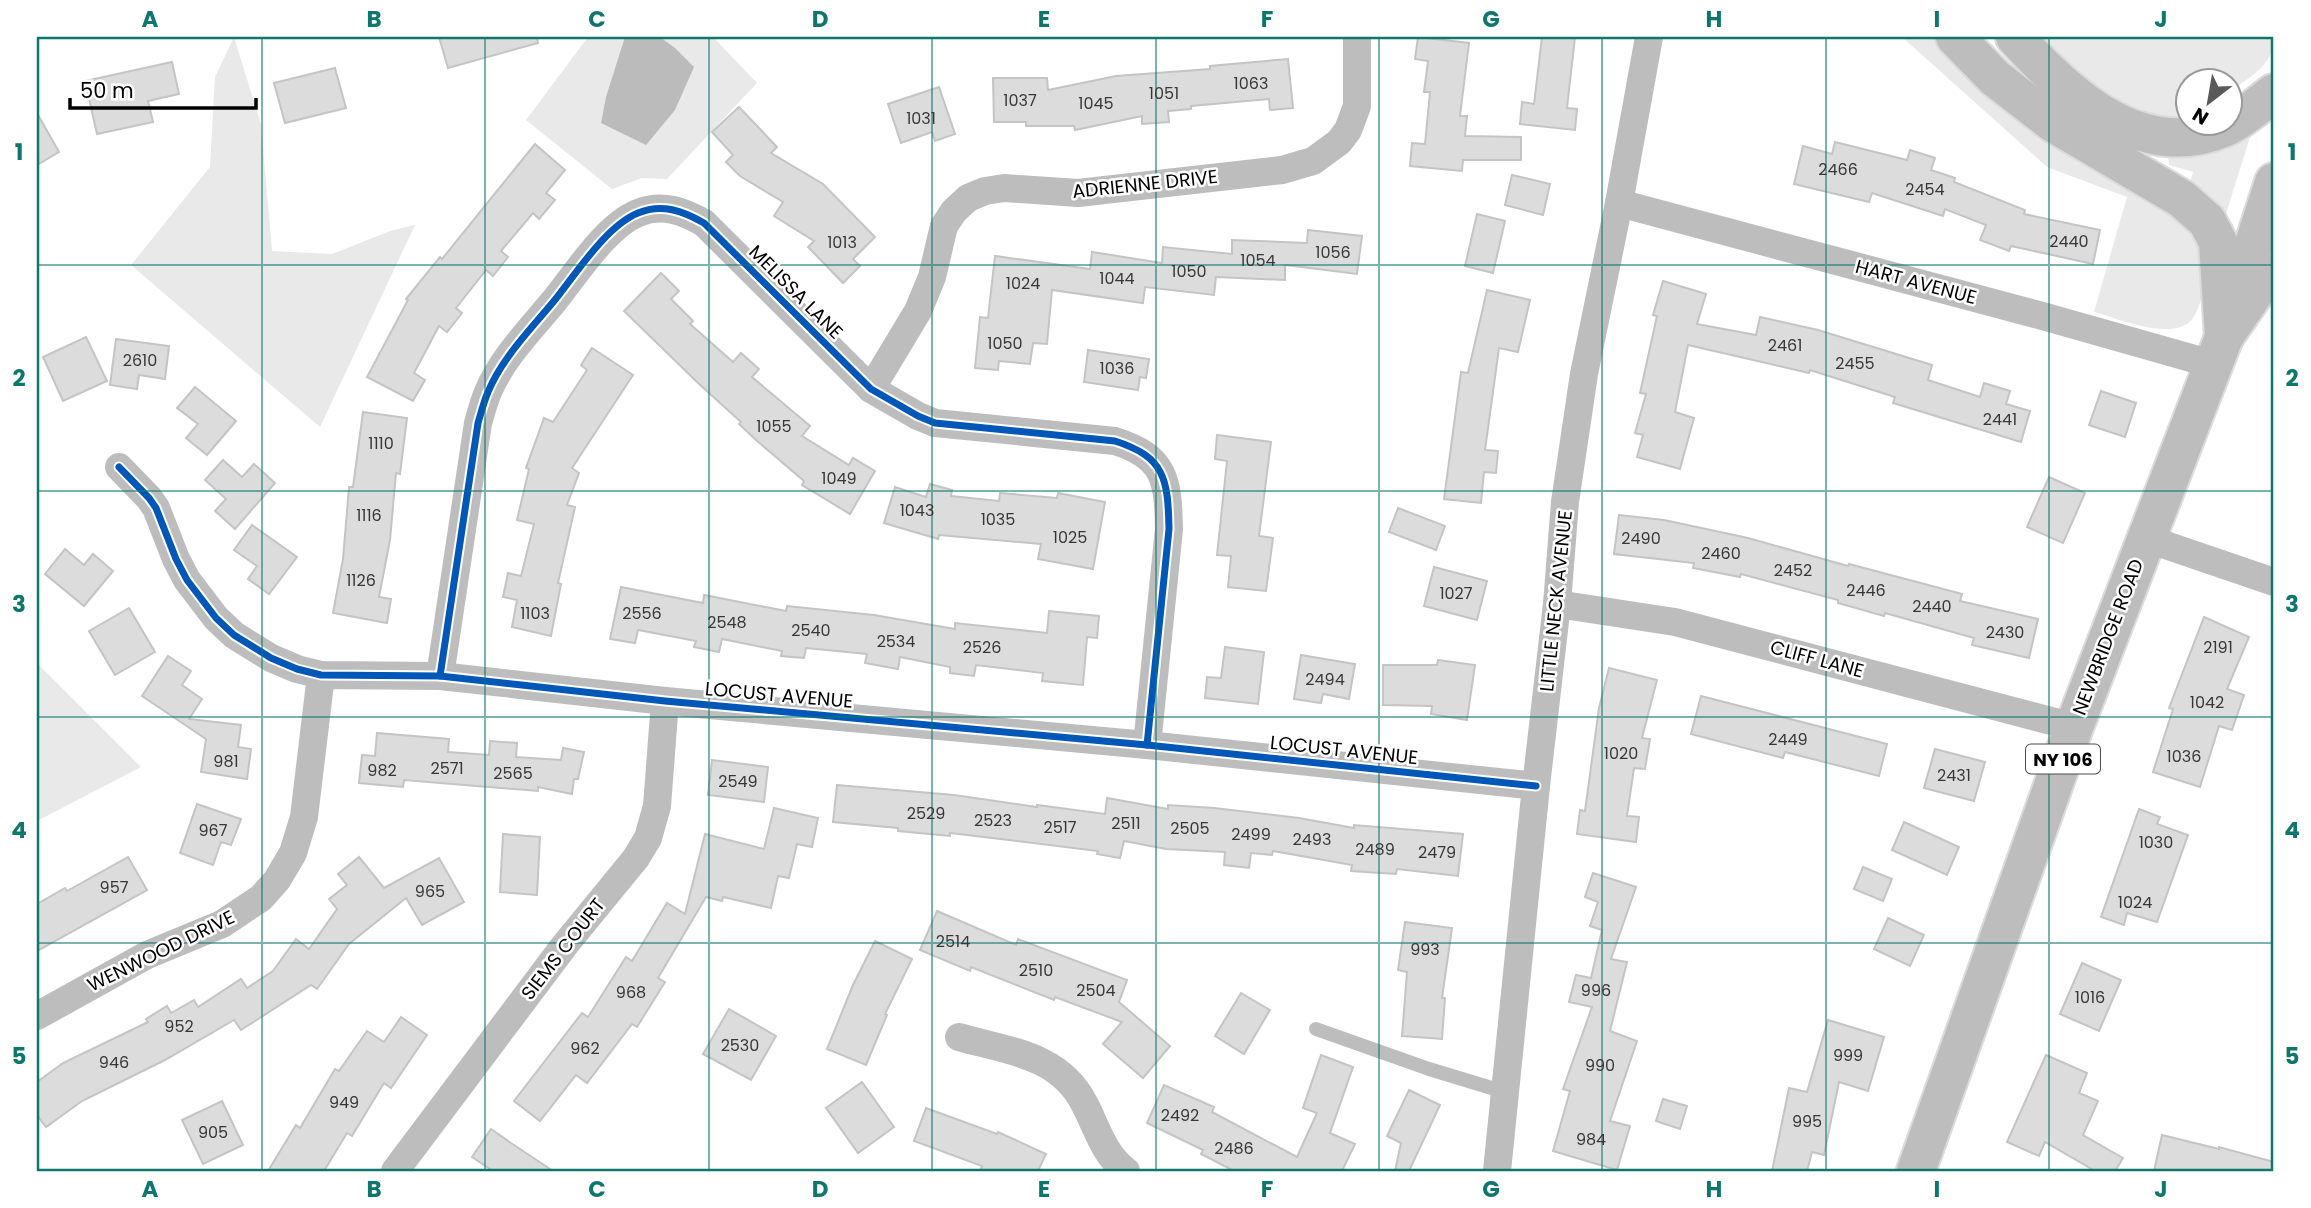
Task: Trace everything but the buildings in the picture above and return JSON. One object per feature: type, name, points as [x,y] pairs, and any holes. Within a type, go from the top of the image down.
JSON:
[{"type":"main road","points":[[1955,37],[1995,78],[2053,123],[2182,199],[2207,221],[2218,242],[2218,350]]},
{"type":"main road","points":[[2015,37],[2044,68],[2093,109],[2129,129],[2144,133],[2178,138],[2227,127],[2274,93]]},
{"type":"main road","name":"NEWBRIDGE ROAD","points":[[1916,1171],[2074,727],[2218,350],[2274,182]]},
{"type":"main road","points":[[2218,350],[2257,289],[2274,274]]},
{"type":"street","name":"ADRIENNE DRIVE","points":[[871,389],[918,311],[932,277],[944,226],[954,211],[968,198],[985,191],[1004,188],[1077,193],[1282,170],[1313,161],[1339,142],[1348,130],[1357,106],[1357,37]]},
{"type":"street","name":"LITTLE NECK AVENUE","points":[[1497,1171],[1557,604],[1565,502],[1584,374],[1649,37]]},
{"type":"street","name":"HART AVENUE","points":[[1619,203],[2039,315],[2218,350]]},
{"type":"street","name":"MELISSA LANE","points":[[440,676],[478,423],[488,391],[518,346],[604,239],[628,218],[641,212],[663,208],[686,212],[704,223],[871,389],[918,416],[935,422],[1115,441],[1137,448],[1155,462],[1168,495],[1169,529],[1147,745]]},
{"type":"street","name":"LOCUST AVENUE","points":[[119,467],[156,508],[182,569],[200,599],[216,618],[234,635],[271,658],[321,675],[440,676],[666,701],[1147,745],[1536,786]]},
{"type":"street","points":[[2145,538],[2274,583]]},
{"type":"street","name":"CLIFF LANE","points":[[1557,604],[1675,622],[2074,727]]},
{"type":"street","name":"WENWOOD DRIVE","points":[[37,1016],[147,955],[222,924],[261,898],[277,880],[293,853],[304,817],[321,675]]},
{"type":"street","name":"SIEMS COURT","points":[[404,1168],[564,946],[636,858],[648,838],[657,806],[666,701]]},
{"type":"street","points":[[960,1037],[1016,1051],[1053,1066],[1084,1102],[1096,1133],[1115,1163],[1126,1171]]},
{"type":"lane","points":[[1316,1029],[1429,1069],[1505,1091]]},
{"type":"shaded area","points":[[234,37],[261,124],[272,251],[332,254],[390,231],[415,225],[320,427],[131,265],[210,167],[215,77]]},
{"type":"shaded area","points":[[588,37],[713,37],[757,83],[667,179],[642,178],[612,189],[526,120]]},
{"type":"shaded area","points":[[625,37],[660,37],[694,67],[675,110],[646,145],[601,123],[606,97]]},
{"type":"shaded area","points":[[1902,37],[1935,37],[1982,88],[2188,217],[2210,260],[2201,299],[2193,318],[2174,329],[2161,329],[2132,324],[2094,312],[2127,197],[2047,167]]},
{"type":"shaded area","points":[[2030,37],[2274,37],[2273,47],[2265,63],[2244,82],[2244,66],[2174,66],[2174,123],[2133,124]]},
{"type":"shaded area","points":[[2252,131],[2222,226],[2188,190],[2193,172],[2169,165],[2168,156],[2185,156],[2221,149]]},
{"type":"shaded area","points":[[37,663],[141,767],[37,821]]},
{"type":"cycle path","points":[[440,676],[478,423],[494,379],[518,344],[603,239],[626,219],[638,213],[664,209],[680,212],[704,223],[871,389],[918,416],[935,423],[1115,441],[1132,447],[1154,463],[1165,483],[1169,529],[1147,745]]},
{"type":"cycle path","points":[[119,467],[156,508],[187,580],[216,618],[234,635],[271,658],[321,675],[440,676],[665,701],[1147,745],[1536,786]]}]
